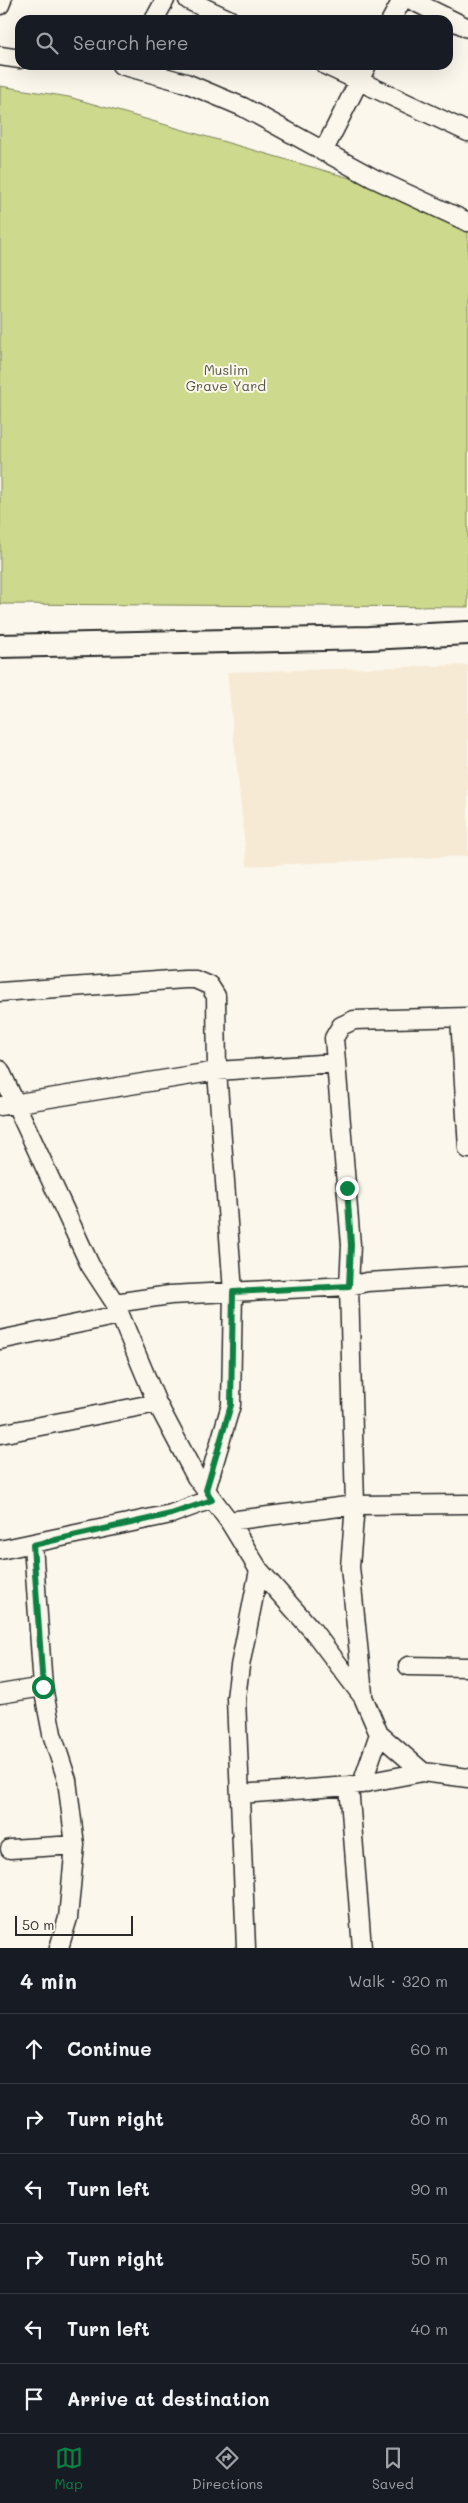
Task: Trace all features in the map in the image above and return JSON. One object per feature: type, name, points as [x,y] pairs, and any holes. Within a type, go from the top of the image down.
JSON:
[{"type":"street","points":[[0,5],[2,0]]},
{"type":"street","points":[[157,15],[165,0]]},
{"type":"street","points":[[188,0],[220,15]]},
{"type":"street","points":[[394,15],[402,0]]},
{"type":"street","points":[[411,0],[442,15]]},
{"type":"street","points":[[453,21],[468,28]]},
{"type":"street","points":[[0,56],[15,58]]},
{"type":"street","points":[[140,70],[217,96],[250,111],[323,152],[414,198],[468,222]]},
{"type":"street","points":[[335,70],[468,132]]},
{"type":"street","points":[[323,152],[364,70]]},
{"type":"street","points":[[0,646],[361,639],[468,632]]},
{"type":"street","points":[[0,992],[185,979],[202,981],[209,985],[216,996],[218,1072],[233,1292],[231,1405],[209,1495],[171,1514],[33,1545],[0,1550]]},
{"type":"street","points":[[363,1697],[350,1567],[355,1505],[349,1286],[351,1245],[334,1038],[341,1026],[347,1022],[464,1018],[468,1149]]},
{"type":"street","points":[[8,1105],[218,1072],[335,1063]]},
{"type":"street","points":[[0,1070],[8,1105],[90,1265],[117,1309],[157,1403],[209,1495],[229,1521],[259,1570],[313,1631],[363,1697],[379,1734],[422,1772]]},
{"type":"street","points":[[0,1340],[170,1296],[349,1286],[366,1282],[468,1276]]},
{"type":"street","points":[[0,1434],[157,1403]]},
{"type":"street","points":[[229,1521],[355,1505],[468,1504]]},
{"type":"street","points":[[33,1545],[43,1687],[52,1734],[67,1780],[75,1844],[68,1918],[59,1948]]},
{"type":"street","points":[[246,1948],[236,1698],[240,1666],[259,1570]]},
{"type":"street","points":[[408,1666],[468,1667]]},
{"type":"street","points":[[0,1694],[43,1687]]},
{"type":"street","points":[[362,1948],[356,1785],[379,1734]]},
{"type":"street","points":[[240,1794],[356,1785],[422,1772],[468,1778]]},
{"type":"street","points":[[10,1850],[75,1844]]},
{"type":"shaded area","points":[[468,665],[468,856],[247,866],[227,672]]},
{"type":"green space","name":"Muslim Grave Yard","points":[[0,86],[69,97],[468,212],[468,607],[0,604]]},
{"type":"route","points":[[43,1687],[33,1545],[171,1514],[212,1500],[206,1490],[231,1405],[233,1292],[349,1286],[351,1245],[347,1188]]}]
